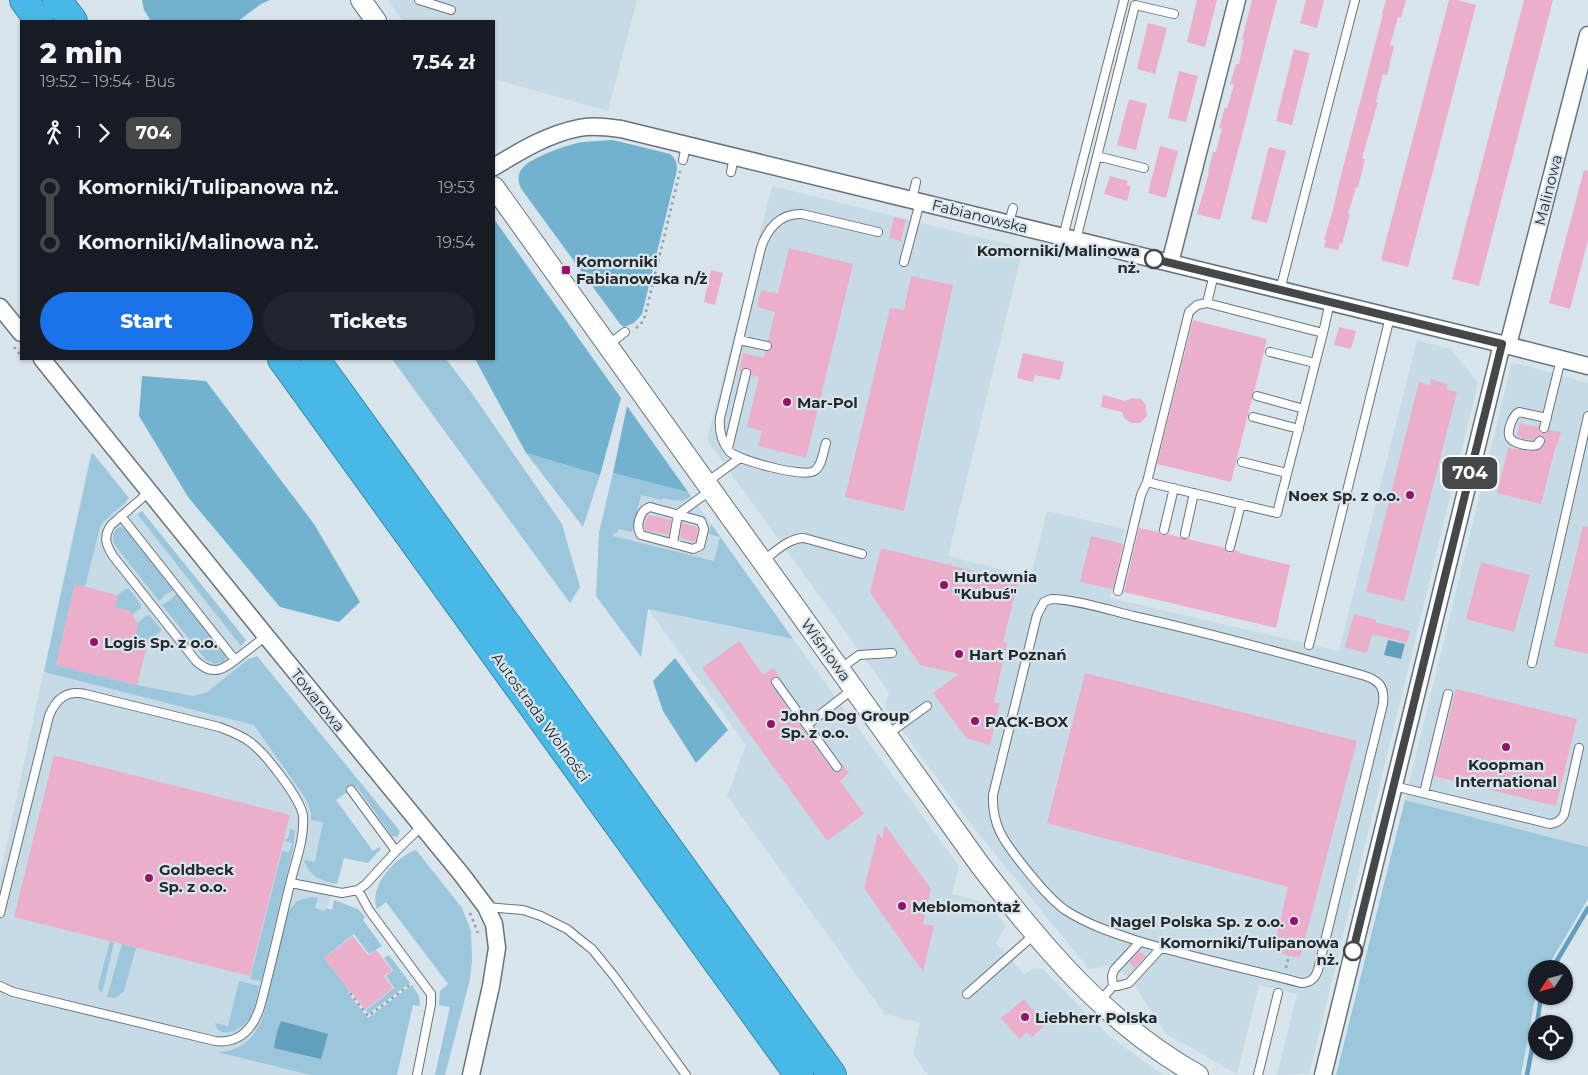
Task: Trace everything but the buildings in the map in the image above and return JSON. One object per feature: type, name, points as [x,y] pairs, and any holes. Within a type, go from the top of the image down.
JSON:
[{"type":"highway","points":[[24,0],[38,20]]},
{"type":"highway","points":[[57,0],[71,20]]},
{"type":"highway","name":"Autostrada Wolności","points":[[283,360],[430,564],[593,767],[832,1075]]},
{"type":"highway","name":"Autostrada Wolności","points":[[317,360],[452,548],[593,767],[799,1075]]},
{"type":"street","points":[[362,0],[375,20]]},
{"type":"street","points":[[1170,263],[1237,0]]},
{"type":"street","name":"Malinowa","points":[[1323,1075],[1505,344],[1588,34]]},
{"type":"street","name":"Fabianowska","points":[[495,166],[522,150],[552,136],[579,128],[621,129],[684,152],[732,164],[916,200],[1011,216],[1070,239],[1505,344],[1588,366]]},
{"type":"street","name":"Wiśniowa","points":[[495,188],[980,865],[1066,970],[1099,1002],[1162,1052],[1198,1075]]},
{"type":"street","points":[[0,307],[20,332]]},
{"type":"street","name":"Towarowa","points":[[43,360],[486,906],[494,924],[497,948],[492,986],[471,1075]]},
{"type":"lane","points":[[419,0],[451,10]]},
{"type":"lane","points":[[1070,239],[1124,0]]},
{"type":"lane","points":[[1280,290],[1355,0]]},
{"type":"lane","points":[[1070,239],[1097,156],[1135,5],[1174,14]]},
{"type":"lane","points":[[1097,156],[1144,168]]},
{"type":"lane","points":[[904,262],[916,200],[916,182]]},
{"type":"lane","points":[[826,443],[819,466],[815,471],[809,473],[791,472],[734,456],[720,430],[720,418],[739,340],[764,239],[778,221],[793,214],[802,214],[878,232]]},
{"type":"lane","points":[[1207,302],[1214,274]]},
{"type":"lane","points":[[1118,591],[1189,312],[1197,305],[1207,302],[1323,333]]},
{"type":"lane","points":[[1147,482],[1277,513],[1330,302]]},
{"type":"lane","points":[[1309,645],[1390,317]]},
{"type":"lane","points":[[607,345],[625,332]]},
{"type":"lane","points":[[739,340],[767,346]]},
{"type":"lane","points":[[1270,352],[1315,364]]},
{"type":"lane","points":[[1544,428],[1561,359]]},
{"type":"lane","points":[[728,448],[746,373]]},
{"type":"lane","points":[[1257,396],[1304,409]]},
{"type":"lane","points":[[1540,441],[1537,445],[1532,446],[1512,440],[1509,432],[1512,418],[1519,412],[1547,418]]},
{"type":"lane","points":[[1532,663],[1588,416]]},
{"type":"lane","points":[[1253,417],[1299,428]]},
{"type":"lane","points":[[673,543],[678,514],[740,458]]},
{"type":"lane","points":[[1242,462],[1287,473]]},
{"type":"lane","points":[[1164,530],[1174,488]]},
{"type":"lane","points":[[149,492],[108,530],[106,537],[107,546],[190,653],[204,668],[213,670],[223,668],[266,636]]},
{"type":"lane","points":[[1185,534],[1194,493]]},
{"type":"lane","points":[[1230,546],[1241,504]]},
{"type":"lane","points":[[647,507],[678,514],[703,523],[704,529],[701,544],[696,548],[673,543],[643,536],[639,533],[638,527],[642,513],[647,507]]},
{"type":"lane","points":[[121,516],[235,660]]},
{"type":"lane","points":[[762,561],[788,542],[798,538],[862,554]]},
{"type":"lane","points":[[452,548],[494,621]]},
{"type":"lane","points":[[430,564],[480,620]]},
{"type":"lane","points":[[1051,599],[1066,600],[1255,645],[1362,675],[1377,681],[1382,687],[1383,704],[1318,970],[1312,980],[1307,983],[1301,983],[1140,942],[1090,924],[1055,901],[1040,886],[1009,847],[996,827],[993,795],[1037,615],[1044,602],[1051,599]]},
{"type":"lane","points":[[840,669],[859,655],[892,653]]},
{"type":"lane","points":[[776,682],[837,767]]},
{"type":"lane","points":[[807,725],[854,688]]},
{"type":"lane","points":[[0,913],[49,716],[60,698],[67,694],[73,692],[84,694],[220,727],[237,734],[251,742],[271,764],[301,809],[302,831],[258,1015],[250,1028],[236,1039],[222,1042],[215,1041],[13,992],[0,986]]},
{"type":"lane","points":[[1424,793],[1448,694]]},
{"type":"lane","points":[[549,697],[593,767]]},
{"type":"lane","points":[[887,735],[927,706]]},
{"type":"lane","points":[[545,710],[593,767]]},
{"type":"lane","points":[[1394,786],[1550,824],[1558,822],[1564,815],[1579,748]]},
{"type":"lane","points":[[350,790],[396,851]]},
{"type":"lane","points":[[290,883],[337,893],[348,893],[358,890],[422,826]]},
{"type":"lane","points":[[358,890],[369,910],[431,994],[432,1004],[417,1075]]},
{"type":"lane","points":[[486,906],[523,910],[541,916],[584,942],[614,976],[686,1075]]},
{"type":"lane","points":[[967,994],[1035,934]]},
{"type":"lane","points":[[1113,986],[1112,976],[1114,970],[1140,942]]},
{"type":"lane","points":[[1099,1002],[1113,986],[1129,983],[1161,948]]},
{"type":"lane","points":[[1258,1075],[1278,993]]},
{"type":"path","points":[[625,332],[639,326],[645,316],[669,223],[684,152]]},
{"type":"path","points":[[466,906],[479,935]]},
{"type":"path","points":[[1285,971],[1289,955]]},
{"type":"path","points":[[350,993],[368,1016],[412,982]]},
{"type":"shaded area","points":[[142,0],[270,0],[261,4],[239,20],[150,20],[144,10]]},
{"type":"shaded area","points":[[388,0],[637,0],[608,111],[495,79],[495,20],[402,20]]},
{"type":"shaded area","points":[[613,140],[670,154],[675,159],[677,167],[642,314],[634,323],[624,327],[519,184],[520,172],[538,157],[582,142]]},
{"type":"shaded area","points":[[772,186],[1023,248],[948,556],[1031,577],[1047,511],[1125,529],[1110,598],[1339,651],[1417,340],[1451,349],[1478,383],[1309,1074],[1277,1075],[1297,994],[1259,985],[1237,1074],[1165,1033],[1134,984],[1115,965],[1089,969],[970,823],[885,707],[889,692],[707,440]]},
{"type":"shaded area","points":[[495,220],[621,398],[600,475],[526,453],[476,360],[495,360]]},
{"type":"shaded area","points":[[393,360],[447,360],[471,392],[562,524],[580,587],[570,603]]},
{"type":"shaded area","points":[[1512,362],[1588,383],[1588,847],[1405,800]]},
{"type":"shaded area","points":[[142,376],[206,381],[314,524],[360,602],[339,622],[280,607],[188,497],[139,416]]},
{"type":"shaded area","points":[[627,406],[688,492],[613,473]]},
{"type":"shaded area","points":[[92,452],[129,498],[100,527],[85,587],[75,584],[56,665],[137,685],[193,696],[207,692],[249,659],[257,656],[400,831],[397,837],[392,836],[356,786],[336,800],[373,851],[379,847],[381,849],[368,863],[344,858],[337,884],[313,875],[304,861],[315,862],[323,822],[311,820],[311,813],[306,799],[254,725],[44,672]]},
{"type":"shaded area","points":[[526,453],[600,475],[583,527]]},
{"type":"shaded area","name":"Goldbeck Sp. z o.o.","points":[[90,455],[127,501],[126,503],[130,509],[135,515],[137,514],[249,658],[251,658],[344,848],[329,905],[327,905],[324,916],[294,909],[376,1075],[0,1075],[0,875]]},
{"type":"shaded area","points":[[613,473],[688,492],[743,568],[599,533]]},
{"type":"shaded area","points":[[613,473],[688,492],[691,496],[678,501],[663,498],[662,500],[641,495],[632,532],[619,529],[613,536],[714,561],[720,537],[709,534],[711,524],[793,639],[648,609],[641,657],[596,596],[599,533]]},
{"type":"shaded area","points":[[142,511],[246,640],[241,646],[137,514]]},
{"type":"shaded area","points":[[117,528],[126,529],[174,590],[166,594],[159,601],[114,544],[113,534]]},
{"type":"shaded area","points":[[128,588],[141,604],[141,608],[132,615],[130,611],[115,607],[117,595]]},
{"type":"shaded area","points":[[177,593],[225,654],[224,662],[215,664],[206,660],[162,605]]},
{"type":"shaded area","points":[[648,609],[793,639],[959,866],[952,894],[988,903],[1006,926],[996,943],[1024,974],[1034,968],[1043,969],[1109,1036],[1163,1075],[928,1075],[913,1054],[920,1023],[885,1014],[727,796],[746,745]]},
{"type":"shaded area","points":[[149,615],[161,631],[148,642],[135,639],[138,623]]},
{"type":"shaded area","points":[[1388,640],[1405,644],[1401,659],[1384,655]]},
{"type":"shaded area","points":[[675,658],[728,730],[696,763],[663,711],[653,681]]},
{"type":"shaded area","points":[[1405,800],[1588,847],[1588,899],[1551,960],[1528,960],[1528,1005],[1534,1005],[1532,1015],[1528,1015],[1528,1037],[1521,1075],[1336,1075]]},
{"type":"shaded area","points":[[290,829],[295,831],[293,849],[261,981],[250,979],[282,851],[289,852],[292,843],[284,841],[288,839]]},
{"type":"shaded area","points":[[416,850],[462,908],[471,931],[472,959],[470,979],[445,1075],[435,1075],[450,1007],[439,1005],[440,991],[448,984],[386,902],[377,909],[375,900],[380,882],[392,866]]},
{"type":"shaded area","points":[[311,897],[318,898],[315,908],[325,911],[326,908],[332,910],[334,900],[358,909],[365,917],[363,920],[382,946],[369,954],[354,934],[324,958],[368,1018],[412,985],[419,996],[420,1006],[413,1005],[397,1075],[311,1075],[217,1052],[240,1046],[256,1031],[263,1017],[288,912],[297,901]]},
{"type":"shaded area","points":[[110,941],[114,943],[102,993],[98,986]]},
{"type":"shaded area","points":[[122,944],[136,948],[124,991],[116,998],[107,997]]},
{"type":"shaded area","points":[[389,955],[410,983],[368,1014],[366,1010],[394,988],[386,976],[393,970],[384,958]]},
{"type":"shaded area","points":[[239,981],[259,986],[255,1007],[250,1018],[237,1030],[227,1033],[222,1032],[217,1029],[215,1023],[228,1026]]},
{"type":"shaded area","points":[[281,1021],[328,1034],[321,1059],[274,1048]]},
{"type":"waterway","points":[[1557,960],[1588,908]]},
{"type":"waterway","points":[[1538,1015],[1540,1005]]},
{"type":"waterway","points":[[1527,1075],[1530,1060]]},
{"type":"bus line","name":"704","points":[[1154,259],[1502,344],[1353,951]]},
{"type":"place","name":"Komorniki/Malinowa nż.","points":[[1154,259]]},
{"type":"place","name":"Komorniki Fabianowska n/ż","points":[[566,270]]},
{"type":"place","name":"Mar-Pol","points":[[787,402]]},
{"type":"place","name":"Noex Sp. z o.o.","points":[[1410,495]]},
{"type":"place","name":"Hurtownia \"Kubuś\"","points":[[944,585]]},
{"type":"place","name":"Logis Sp. z o.o.","points":[[94,642]]},
{"type":"place","name":"Hart Poznań","points":[[959,654]]},
{"type":"place","name":"PACK-BOX","points":[[975,721]]},
{"type":"place","name":"John Dog Group Sp. z o.o.","points":[[771,724]]},
{"type":"place","name":"Koopman International","points":[[1506,747]]},
{"type":"place","name":"Goldbeck Sp. z o.o.","points":[[149,878]]},
{"type":"place","name":"Meblomontaż","points":[[902,906]]},
{"type":"place","name":"Nagel Polska Sp. z o.o.","points":[[1294,921]]},
{"type":"place","name":"Komorniki/Tulipanowa nż.","points":[[1353,951]]},
{"type":"place","name":"Liebherr Polska","points":[[1025,1017]]}]
